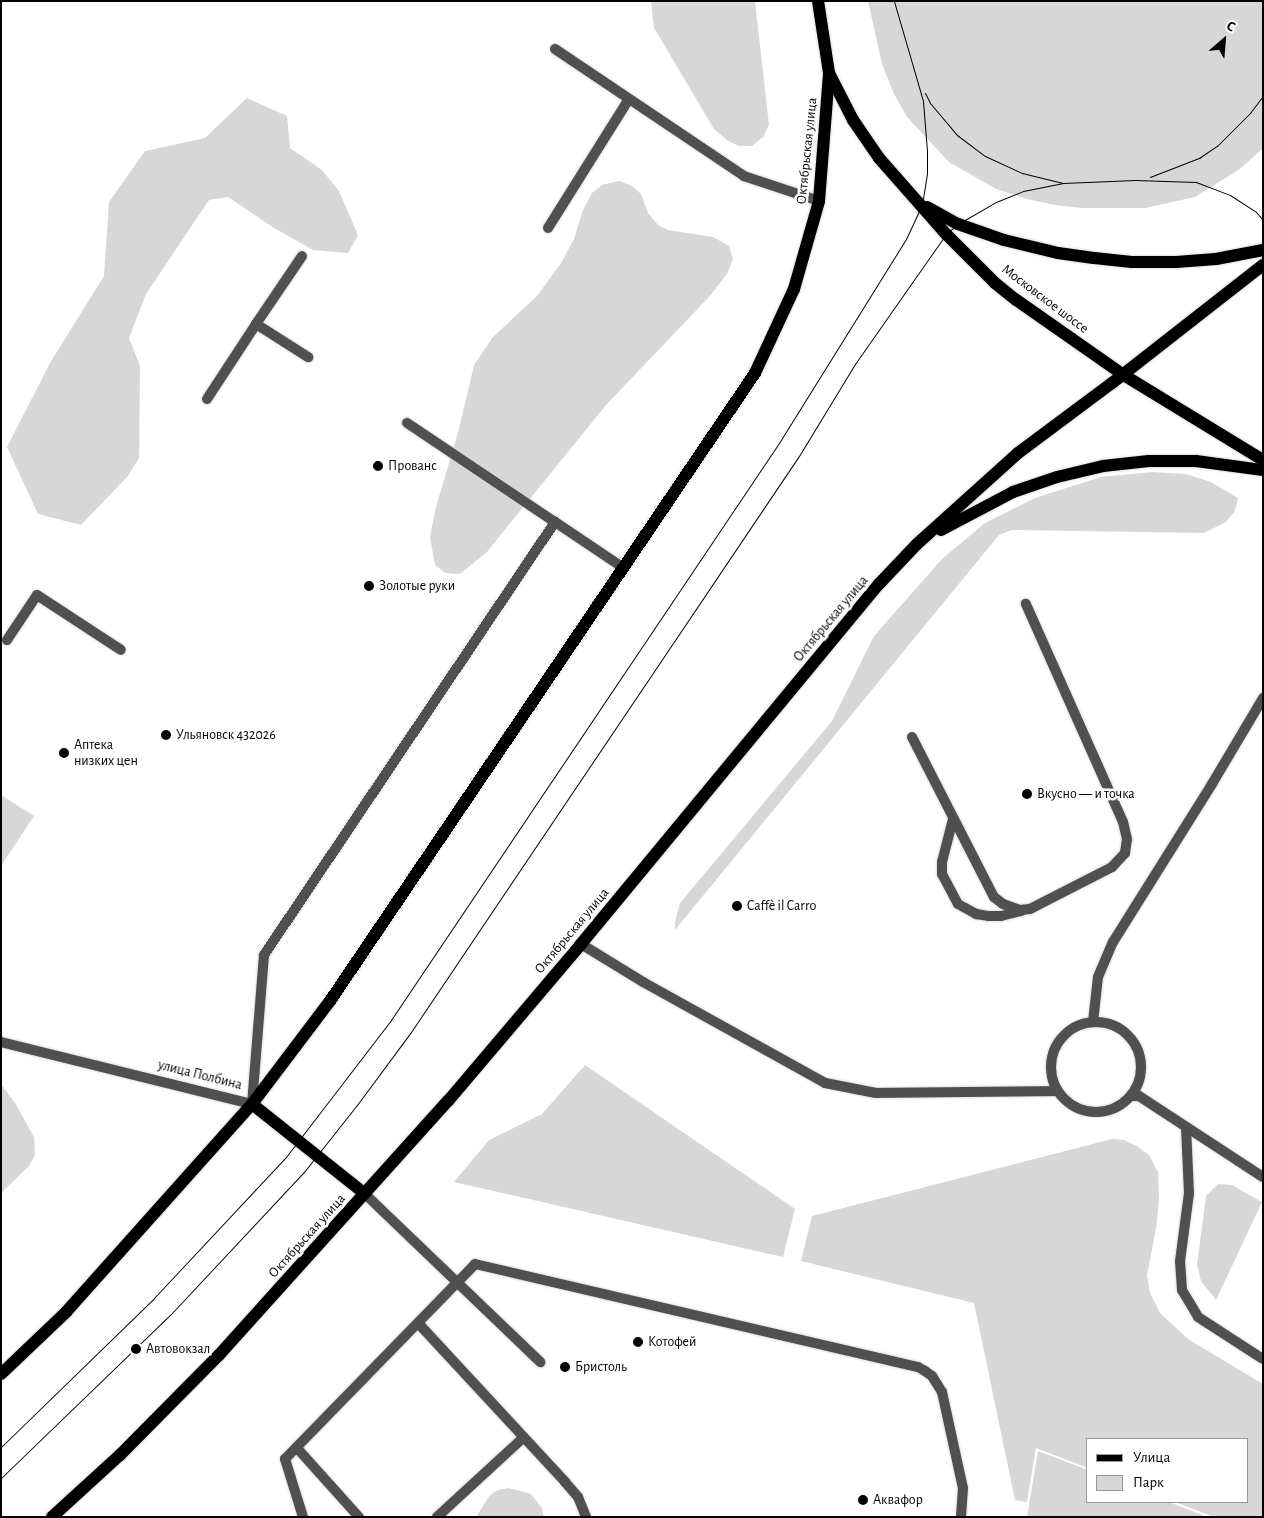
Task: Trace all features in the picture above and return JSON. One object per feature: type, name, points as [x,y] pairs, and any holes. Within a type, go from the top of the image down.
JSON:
[{"type":"main road","name":"Московское шоссе","points":[[818,1],[829,74],[853,120],[880,158],[946,234],[995,282],[1122,374],[1263,460]]},
{"type":"main road","name":"Октябрьская улица","points":[[1,1374],[66,1312],[252,1104],[330,1001],[755,373],[794,289],[819,200],[829,74]]},
{"type":"main road","points":[[922,205],[958,224],[1004,240],[1058,253],[1132,262],[1176,262],[1216,259],[1263,250]]},
{"type":"main road","name":"Октябрьская улица","points":[[52,1517],[120,1455],[219,1355],[365,1194],[581,944],[879,584],[917,544],[1018,453],[1263,264]]},
{"type":"main road","points":[[917,544],[971,512],[1013,492],[1057,477],[1103,466],[1149,461],[1196,461],[1263,470]]},
{"type":"main road","name":"улица Полбина","points":[[252,1104],[365,1194]]},
{"type":"street","points":[[555,49],[744,176],[819,200]]},
{"type":"street","points":[[548,228],[629,99]]},
{"type":"street","points":[[207,398],[302,256]]},
{"type":"street","points":[[256,324],[308,358]]},
{"type":"street","points":[[407,423],[622,567]]},
{"type":"street","points":[[252,1104],[264,955],[555,522]]},
{"type":"street","points":[[7,640],[37,595],[121,650]]},
{"type":"street","points":[[952,819],[942,862],[942,874],[958,904],[976,914],[1001,916],[1030,909],[1112,867],[1124,853],[1128,839],[1123,822],[1026,604]]},
{"type":"street","points":[[1093,1022],[1098,977],[1113,942],[1212,784],[1263,698]]},
{"type":"street","points":[[912,737],[952,819],[994,897],[1011,907],[1030,909]]},
{"type":"street","points":[[581,944],[651,987],[826,1083],[876,1094],[1058,1091]]},
{"type":"street","points":[[1093,1022],[1119,1028],[1136,1047],[1141,1059],[1138,1085],[1131,1096],[1120,1106],[1107,1111],[1093,1112],[1079,1109],[1067,1102],[1058,1091],[1051,1066],[1056,1046],[1068,1031],[1093,1022]]},
{"type":"street","name":"улица Полбина","points":[[1,1042],[252,1104]]},
{"type":"street","points":[[1131,1096],[1139,1096],[1263,1177]]},
{"type":"street","points":[[1186,1127],[1188,1193],[1180,1262],[1182,1290],[1198,1317],[1263,1359]]},
{"type":"street","points":[[365,1194],[540,1362]]},
{"type":"street","points":[[303,1517],[285,1459],[475,1264],[918,1367],[932,1376],[942,1392],[963,1488],[961,1517]]},
{"type":"street","points":[[418,1323],[578,1497],[586,1517]]},
{"type":"street","points":[[437,1517],[524,1437]]},
{"type":"street","points":[[297,1448],[359,1517]]},
{"type":"green space","points":[[651,1],[755,1],[769,125],[763,137],[752,146],[739,146],[728,141],[714,129],[654,28]]},
{"type":"green space","points":[[868,1],[1263,1],[1263,148],[1240,169],[1195,197],[1145,208],[1082,208],[1055,205],[1027,199],[996,189],[949,162],[907,117],[894,94],[882,64]]},
{"type":"green space","points":[[247,98],[287,116],[290,148],[322,170],[339,191],[358,235],[348,253],[313,250],[274,228],[228,197],[209,200],[146,294],[129,338],[140,366],[139,458],[128,476],[81,525],[38,514],[7,447],[50,363],[104,276],[109,202],[145,151],[205,138]]},
{"type":"green space","points":[[619,181],[632,186],[641,194],[648,213],[658,225],[668,230],[713,237],[729,246],[733,259],[727,274],[709,297],[606,405],[487,552],[460,574],[445,573],[435,565],[430,537],[436,507],[458,433],[474,365],[493,337],[537,296],[561,263],[574,239],[583,210],[592,193],[602,185]]},
{"type":"green space","points":[[1152,472],[1186,474],[1211,482],[1238,498],[1235,511],[1226,522],[1204,533],[1012,530],[999,535],[675,930],[675,921],[680,903],[832,721],[874,636],[942,559],[985,523],[1035,498],[1101,477]]},
{"type":"green space","points":[[1,795],[34,816],[1,866]]},
{"type":"green space","points":[[585,1065],[795,1209],[783,1257],[454,1182],[489,1140],[542,1114]]},
{"type":"green space","points":[[1,1084],[15,1103],[34,1137],[35,1155],[29,1166],[1,1193]]},
{"type":"green space","points":[[1112,1139],[1124,1140],[1137,1146],[1149,1155],[1158,1172],[1157,1223],[1147,1275],[1150,1293],[1160,1313],[1188,1339],[1263,1384],[1263,1517],[1214,1517],[1178,1503],[1249,1503],[1249,1438],[1086,1438],[1086,1467],[1036,1448],[1027,1502],[1015,1500],[974,1303],[801,1261],[812,1216]]},
{"type":"green space","points":[[1218,1184],[1232,1185],[1262,1202],[1216,1300],[1201,1281],[1197,1265],[1206,1196]]},
{"type":"green space","points":[[1038,1451],[1086,1469],[1086,1503],[1172,1503],[1207,1517],[1027,1517]]},
{"type":"green space","points":[[509,1488],[531,1494],[542,1508],[544,1517],[476,1517],[490,1495],[498,1490]]},
{"type":"tram line","points":[[1,1447],[154,1298],[286,1157],[391,1020],[779,443],[906,239],[922,205],[927,173],[927,151],[923,101],[894,1]]},
{"type":"tram line","points":[[925,93],[930,103],[957,135],[985,156],[1022,173],[1063,183],[1135,180],[1196,182],[1230,195],[1256,212],[1263,220]]},
{"type":"tram line","points":[[1150,177],[1199,158],[1217,146],[1250,113],[1263,96]]},
{"type":"tram line","points":[[1,1478],[171,1314],[304,1172],[357,1105],[411,1032],[799,456],[855,364],[946,234],[958,224],[996,202],[1023,191],[1063,183]]},
{"type":"place","name":"Прованс","points":[[378,466]]},
{"type":"place","name":"Золотые руки","points":[[369,586]]},
{"type":"place","name":"Ульяновск 432026","points":[[166,735]]},
{"type":"place","name":"Аптека низких цен","points":[[64,753]]},
{"type":"place","name":"Вкусно — и точка","points":[[1027,794]]},
{"type":"place","name":"Caffè il Carro","points":[[737,906]]},
{"type":"place","name":"Котофей","points":[[638,1342]]},
{"type":"place","name":"Автовокзал","points":[[136,1349]]},
{"type":"place","name":"Бристоль","points":[[565,1367]]},
{"type":"place","name":"Аквафор","points":[[863,1500]]}]
